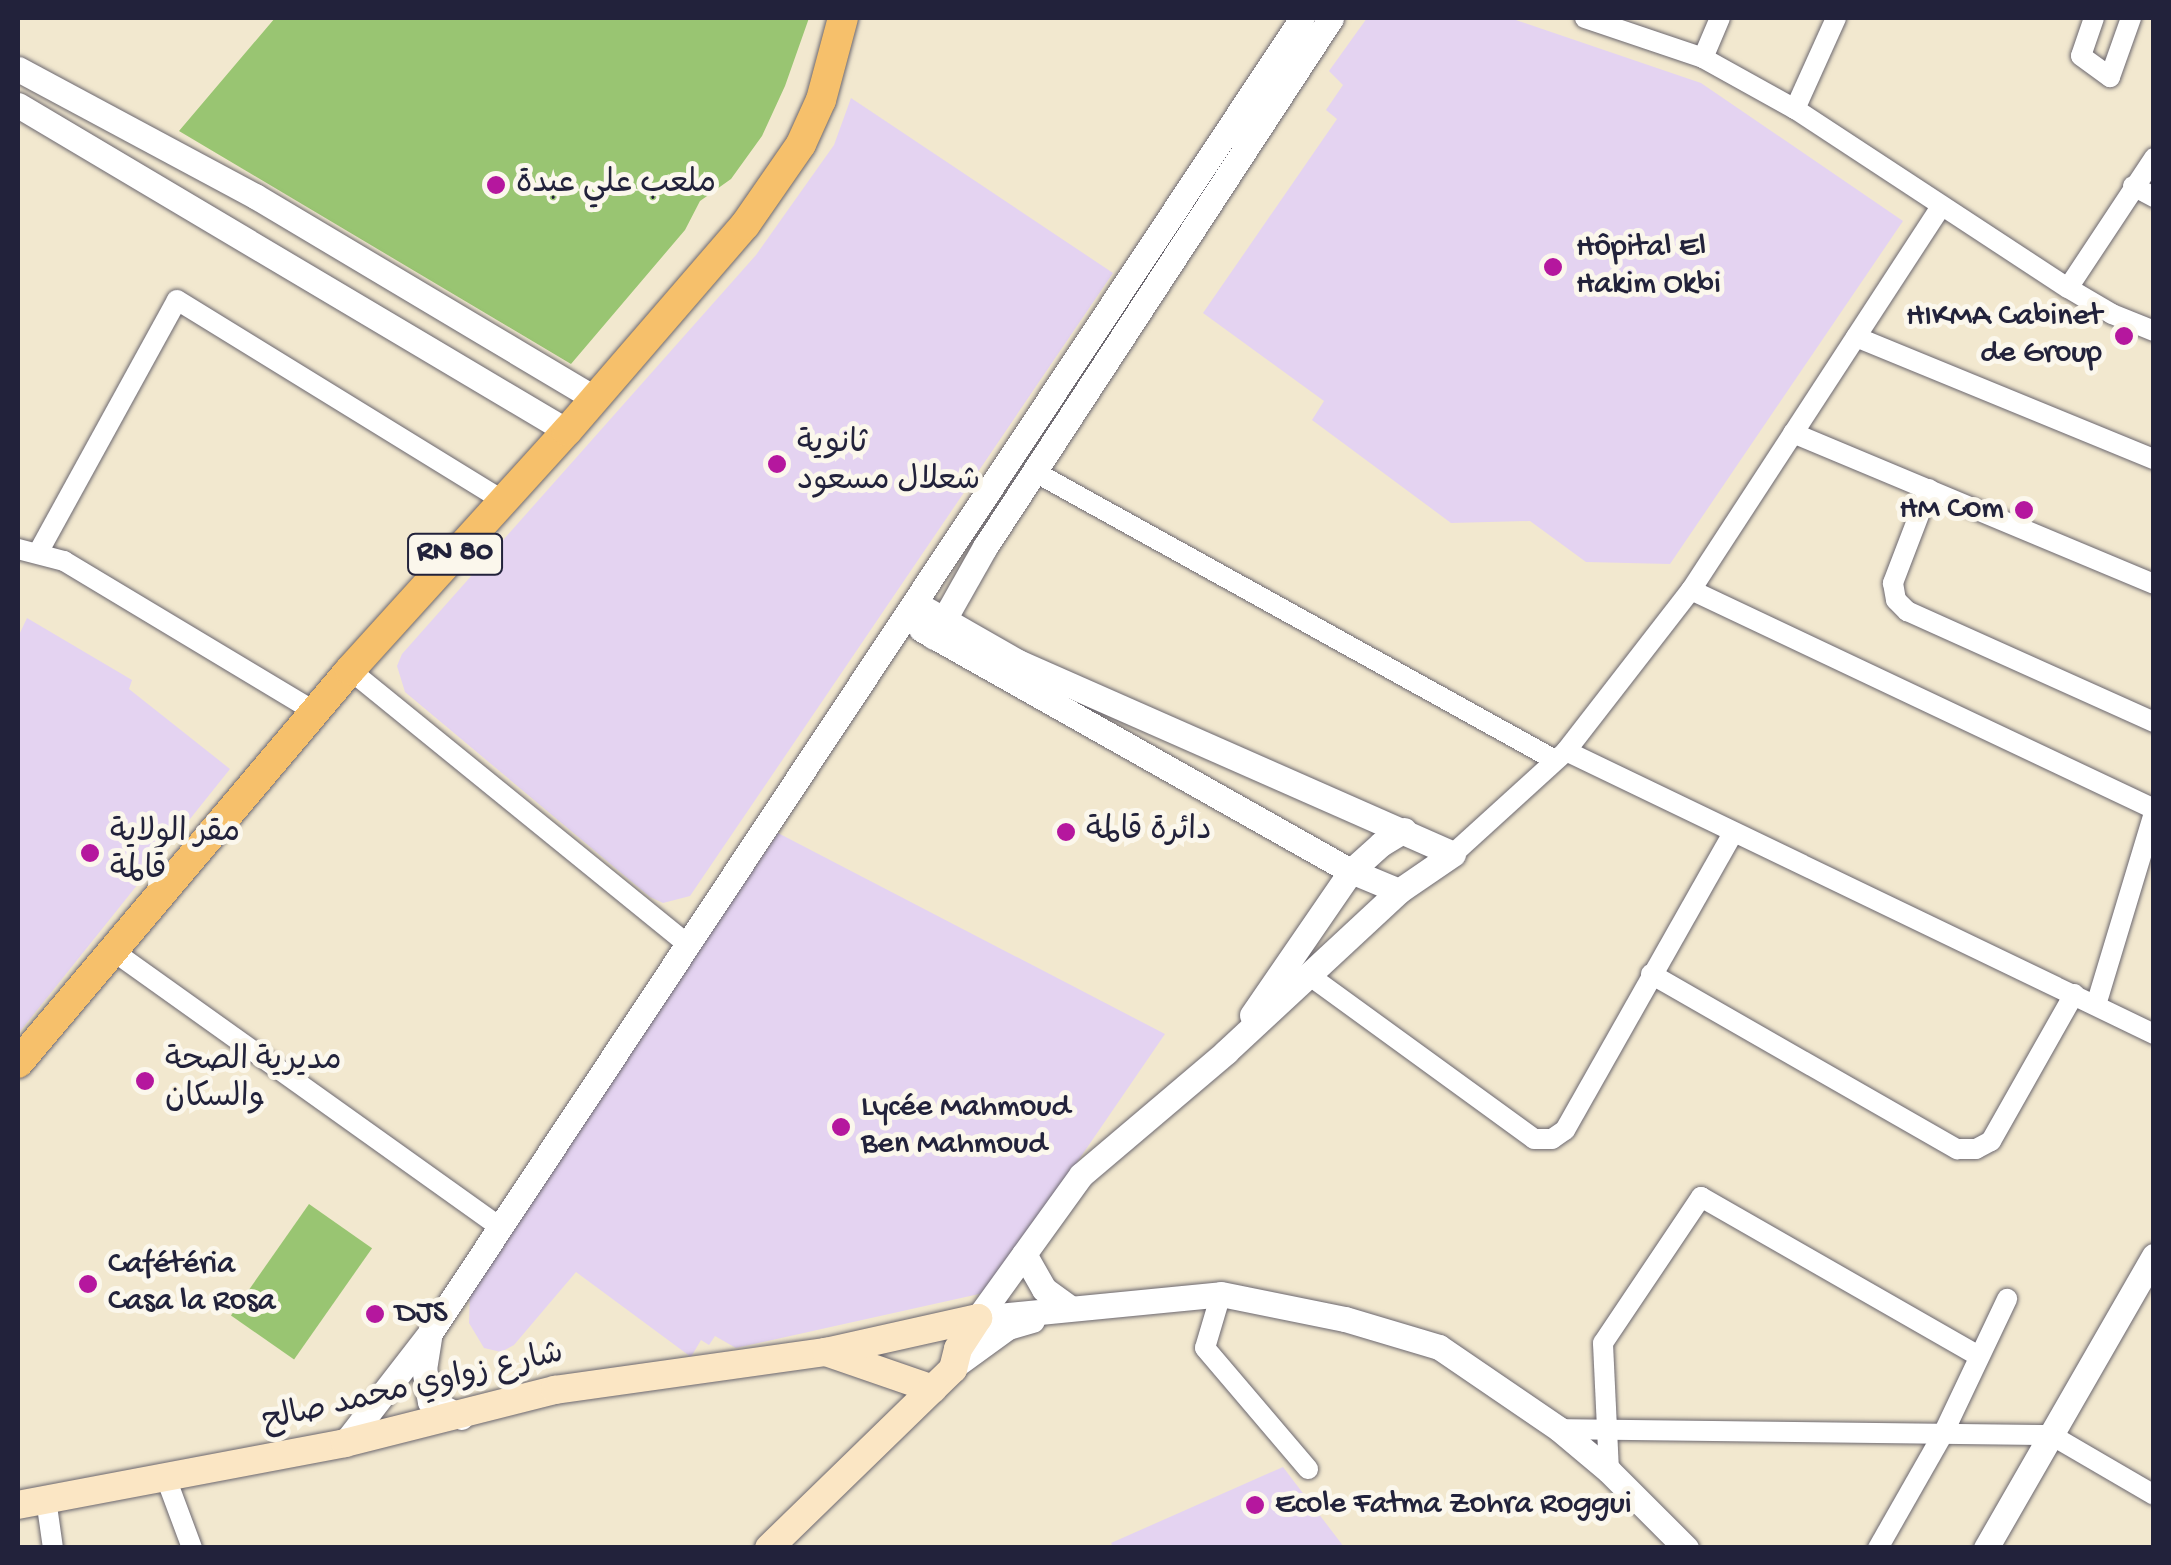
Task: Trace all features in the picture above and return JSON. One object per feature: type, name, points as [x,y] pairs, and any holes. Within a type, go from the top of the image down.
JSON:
[{"type":"main road","name":"RN 80","points":[[18,1064],[350,670],[700,281],[778,181],[821,100],[843,18]]},
{"type":"main road","name":"شارع زواوي محمد صالح","points":[[18,1505],[344,1443],[461,1417],[554,1390],[826,1352],[901,1332],[978,1318]]},
{"type":"main road","points":[[769,1548],[887,1428],[957,1364],[958,1349],[978,1318]]},
{"type":"main road","points":[[887,1428],[901,1332]]},
{"type":"main road","name":"شارع زواوي محمد صالح","points":[[826,1352],[892,1378],[933,1389]]},
{"type":"street","points":[[344,1443],[430,1334],[1302,18]]},
{"type":"street","points":[[939,629],[985,547],[1332,18]]},
{"type":"street","points":[[1585,18],[1703,58],[1794,109],[1940,208],[2068,288],[2112,314],[2154,330]]},
{"type":"street","points":[[1703,58],[1720,18]]},
{"type":"street","points":[[1794,109],[1836,18]]},
{"type":"street","points":[[2094,18],[2081,56],[2110,77],[2131,18]]},
{"type":"street","points":[[18,68],[255,196],[595,399]]},
{"type":"street","points":[[18,105],[568,431]]},
{"type":"street","points":[[2068,288],[2154,158]]},
{"type":"street","points":[[2133,186],[2154,197]]},
{"type":"street","points":[[978,1318],[1081,1176],[1226,1052],[1399,891],[1452,854],[1560,755],[1691,590],[1940,208]]},
{"type":"street","points":[[315,712],[64,561],[28,550],[177,300],[504,501]]},
{"type":"street","points":[[1856,337],[2154,459]]},
{"type":"street","points":[[1794,432],[2154,584]]},
{"type":"street","points":[[1035,472],[1560,755],[2154,1034]]},
{"type":"street","points":[[1928,490],[1893,583],[1896,600],[1907,611],[2154,722]]},
{"type":"street","points":[[1691,590],[2154,811],[2096,1006]]},
{"type":"street","points":[[909,611],[1351,871],[1399,891]]},
{"type":"street","points":[[939,629],[1452,854]]},
{"type":"street","points":[[350,670],[688,945]]},
{"type":"street","points":[[1226,1052],[1351,871],[1380,844],[1404,830]]},
{"type":"street","points":[[1310,976],[1534,1139],[1552,1138],[1566,1130],[1733,833]]},
{"type":"street","points":[[113,951],[499,1226]]},
{"type":"street","points":[[1652,974],[1957,1149],[1976,1149],[1991,1141],[2074,994]]},
{"type":"street","points":[[1609,1471],[1603,1343],[1702,1197],[1977,1355]]},
{"type":"street","points":[[1024,1254],[1044,1289],[1070,1308]]},
{"type":"street","points":[[1986,1548],[2154,1256]]},
{"type":"street","points":[[978,1318],[1221,1294],[1345,1319],[1438,1347],[1559,1429],[1609,1471],[1686,1548]]},
{"type":"street","points":[[1221,1294],[1204,1348],[1308,1469]]},
{"type":"street","points":[[1878,1548],[1942,1436],[1977,1355],[2007,1299]]},
{"type":"street","points":[[957,1364],[1008,1327],[1070,1308]]},
{"type":"street","points":[[430,1334],[424,1368],[430,1400],[461,1417]]},
{"type":"street","points":[[1559,1429],[2051,1435],[2150,1485]]},
{"type":"street","points":[[166,1478],[192,1548]]},
{"type":"street","points":[[46,1500],[53,1548]]},
{"type":"shaded area","name":"Hôpital El Hakim Okbi","points":[[1367,18],[1510,18],[1701,83],[1903,221],[1670,564],[1586,562],[1530,521],[1451,523],[1312,420],[1324,401],[1203,313],[1337,119],[1326,110],[1343,85],[1329,71]]},
{"type":"shaded area","name":"ثانوية شعلال مسعود","points":[[851,98],[1113,273],[690,896],[663,903],[650,897],[405,692],[397,666],[402,654],[756,255],[834,145]]},
{"type":"shaded area","name":"مقر الولاية قالمة","points":[[27,618],[132,680],[129,689],[230,769],[18,1034],[18,637]]},
{"type":"shaded area","name":"Lycée Mahmoud Ben Mahmoud","points":[[778,833],[1165,1034],[988,1292],[736,1348],[715,1336],[709,1345],[701,1340],[691,1357],[576,1272],[514,1345],[501,1352],[484,1348],[469,1323],[470,1291]]},
{"type":"shaded area","name":"Ecole Fatma Zohra Roggui","points":[[1283,1467],[1344,1547],[1114,1548],[1111,1543]]},
{"type":"green space","name":"ملعب علي عبدة","points":[[275,18],[809,18],[762,136],[731,179],[700,201],[685,230],[571,364],[179,131]]},
{"type":"green space","points":[[309,1204],[372,1248],[294,1360],[231,1315]]},
{"type":"place","name":"ملعب علي عبدة","points":[[496,185]]},
{"type":"place","name":"Hôpital El Hakim Okbi","points":[[1553,267]]},
{"type":"place","name":"HIKMA Cabinet de Group","points":[[2124,336]]},
{"type":"place","name":"ثانوية شعلال مسعود","points":[[777,464]]},
{"type":"place","name":"HM Com","points":[[2024,510]]},
{"type":"place","name":"دائرة قالمة","points":[[1066,832]]},
{"type":"place","name":"مقر الولاية قالمة","points":[[90,853]]},
{"type":"place","name":"مديرية الصحة والسكان","points":[[145,1081]]},
{"type":"place","name":"Lycée Mahmoud Ben Mahmoud","points":[[841,1127]]},
{"type":"place","name":"Cafétéria Casa la Rosa","points":[[88,1284]]},
{"type":"place","name":"DJS","points":[[375,1314]]},
{"type":"place","name":"Ecole Fatma Zohra Roggui","points":[[1255,1505]]}]
